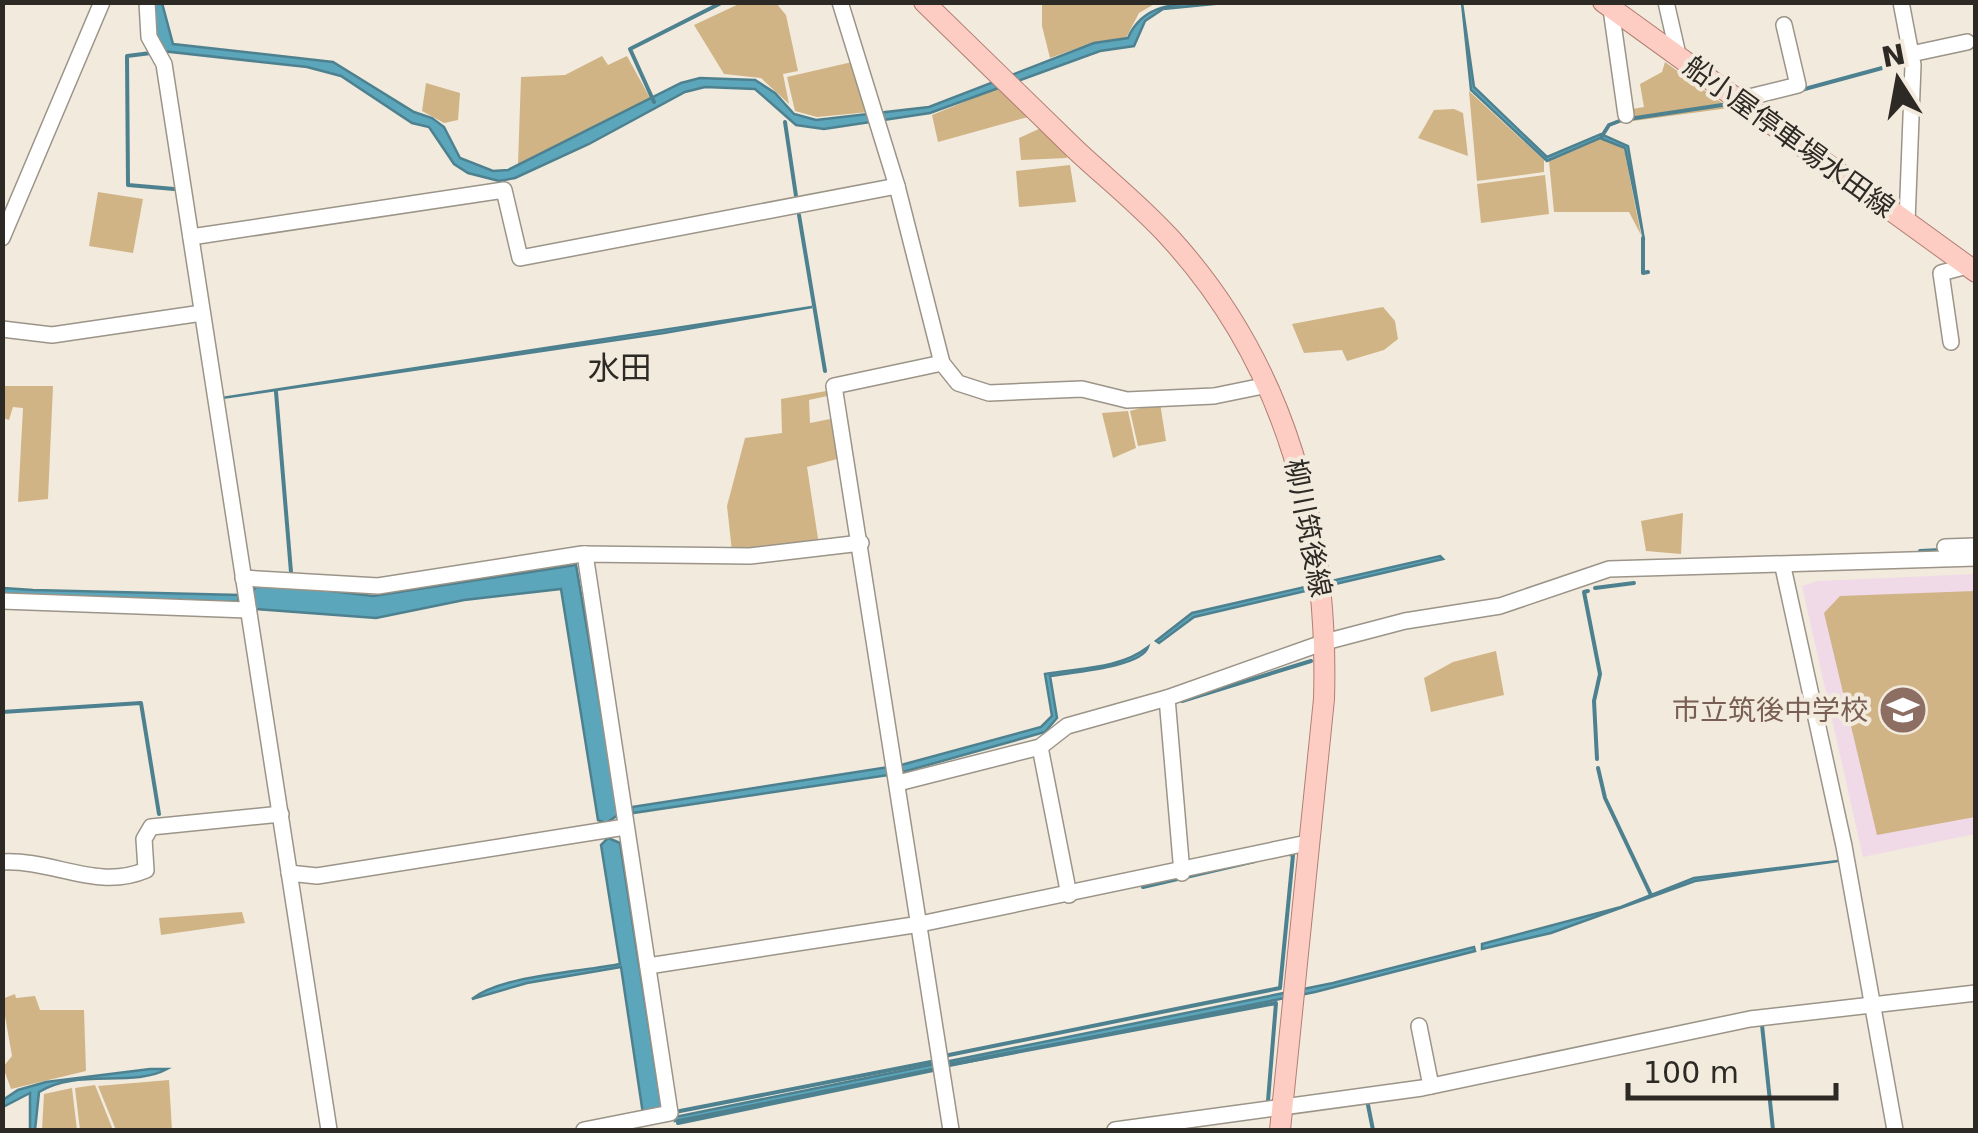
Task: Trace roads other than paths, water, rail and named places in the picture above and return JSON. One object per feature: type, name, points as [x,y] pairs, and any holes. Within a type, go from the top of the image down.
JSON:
[{"type":"main road","name":"柳川筑後線","points":[[924,2],[1170,238],[1234,324],[1268,385],[1303,479],[1326,642],[1280,1130]]},
{"type":"main road","name":"船小屋停車場水田線","points":[[1607,6],[1971,269]]},
{"type":"street","points":[[2,238],[102,2]]},
{"type":"street","points":[[147,2],[149,38],[164,64],[329,1130]]},
{"type":"street","points":[[840,2],[897,186],[942,363],[958,383],[989,393],[1082,389],[1127,400],[1214,396],[1268,385]]},
{"type":"street","points":[[1666,2],[1679,59]]},
{"type":"street","points":[[1901,2],[1911,54],[1907,222]]},
{"type":"street","points":[[1607,6],[1626,115]]},
{"type":"street","points":[[1737,100],[1798,85],[1784,25]]},
{"type":"street","points":[[1911,54],[1966,42]]},
{"type":"street","points":[[191,237],[504,190],[520,258],[897,186]]},
{"type":"street","points":[[1951,342],[1941,273],[1971,269]]},
{"type":"street","points":[[2,330],[52,335],[202,313]]},
{"type":"street","points":[[942,363],[834,386],[951,1130]]},
{"type":"street","points":[[243,578],[378,586],[586,554],[750,556],[860,542]]},
{"type":"street","points":[[1944,547],[1976,546]]},
{"type":"street","points":[[584,1130],[670,1113],[586,554]]},
{"type":"street","points":[[898,783],[1040,746],[1067,726],[1167,698],[1326,642],[1405,621],[1500,606],[1609,569],[1783,567],[1976,558]]},
{"type":"street","points":[[1783,567],[1874,1004],[1894,1130]]},
{"type":"street","points":[[2,601],[248,610]]},
{"type":"street","points":[[1167,698],[1182,872]]},
{"type":"street","points":[[1040,746],[1069,895]]},
{"type":"street","points":[[2,862],[49,864],[93,878],[132,876],[146,870],[144,838],[151,827],[281,814]]},
{"type":"street","points":[[289,873],[317,876],[625,828]]},
{"type":"street","points":[[648,966],[920,924],[1307,843]]},
{"type":"street","points":[[1115,1130],[1221,1124],[1282,1108],[1431,1086],[1750,1018],[1976,994]]},
{"type":"street","points":[[1419,1026],[1431,1086]]},
{"type":"water","points":[[150,3],[162,3],[173,44],[333,62],[414,112],[432,118],[444,127],[460,158],[493,171],[508,170],[681,83],[700,78],[755,80],[775,93],[794,114],[816,120],[929,107],[1094,43],[1128,38],[1144,16],[1155,10],[1180,4],[1224,3],[1163,9],[1145,21],[1134,46],[1100,51],[930,113],[824,129],[796,125],[755,89],[705,87],[685,92],[589,144],[515,178],[499,181],[468,173],[454,164],[429,127],[412,123],[341,76],[307,67],[162,51],[152,35]]},
{"type":"water","points":[[1462,3],[1474,87],[1547,157],[1601,134],[1628,146],[1644,240],[1625,148],[1600,138],[1547,161],[1471,90]]},
{"type":"water","points":[[812,307],[664,333],[222,398]]},
{"type":"water","points":[[1440,556],[1443,559],[1194,617],[1159,643],[1156,641],[1192,613]]},
{"type":"water","points":[[576,565],[618,810],[618,815],[606,823],[598,820],[561,589],[464,600],[376,618],[256,609],[251,593],[256,587],[289,586],[373,596]]},
{"type":"water","points":[[3,588],[239,595],[238,602],[3,594]]},
{"type":"water","points":[[1148,647],[1143,654],[1120,664],[1050,676],[1057,718],[1045,732],[903,772],[901,765],[1041,727],[1052,716],[1045,674],[1112,664]]},
{"type":"water","points":[[889,767],[889,775],[633,813],[632,807]]},
{"type":"water","points":[[608,838],[620,843],[662,1110],[643,1114],[621,967],[527,983],[472,999],[522,979],[620,964],[601,845]]},
{"type":"water","points":[[1838,861],[1695,881],[1551,933],[1482,949],[1482,944],[1621,907],[1694,878]]},
{"type":"water","points":[[1474,947],[1475,951],[1315,992],[675,1121],[675,1117],[1333,983]]},
{"type":"water","points":[[167,1069],[138,1077],[70,1081],[39,1092],[35,1130],[30,1130],[30,1093],[3,1107],[3,1100],[18,1090],[46,1082]]},
{"type":"waterway","points":[[654,102],[630,49],[723,2]]},
{"type":"waterway","points":[[151,53],[127,56],[128,185],[174,189]]},
{"type":"waterway","points":[[1801,90],[1908,61]]},
{"type":"waterway","points":[[1602,136],[1609,125],[1622,120],[1722,105]]},
{"type":"waterway","points":[[785,122],[796,196]]},
{"type":"waterway","points":[[799,215],[825,371]]},
{"type":"waterway","points":[[1643,238],[1643,273],[1648,272]]},
{"type":"waterway","points":[[276,392],[291,572]]},
{"type":"waterway","points":[[1920,551],[1941,550]]},
{"type":"waterway","points":[[1595,588],[1634,583]]},
{"type":"waterway","points":[[1588,591],[1584,592],[1600,674],[1594,701],[1597,759]]},
{"type":"waterway","points":[[1182,701],[1311,661]]},
{"type":"waterway","points":[[2,712],[141,703],[159,814]]},
{"type":"waterway","points":[[1598,768],[1605,798],[1651,895]]},
{"type":"waterway","points":[[944,1056],[1280,988],[1293,855],[1289,854]]},
{"type":"waterway","points":[[1143,887],[1255,861]]},
{"type":"waterway","points":[[947,1065],[1276,1003],[1268,1101]]},
{"type":"waterway","points":[[1762,1025],[1773,1130]]},
{"type":"waterway","points":[[675,1112],[936,1061]]},
{"type":"waterway","points":[[678,1123],[938,1069]]},
{"type":"waterway","points":[[1367,1100],[1373,1130]]},
{"type":"place","name":"市立筑後中学校","points":[[1903,710]]},
{"type":"district","name":"水田","points":[[620,368]]}]
